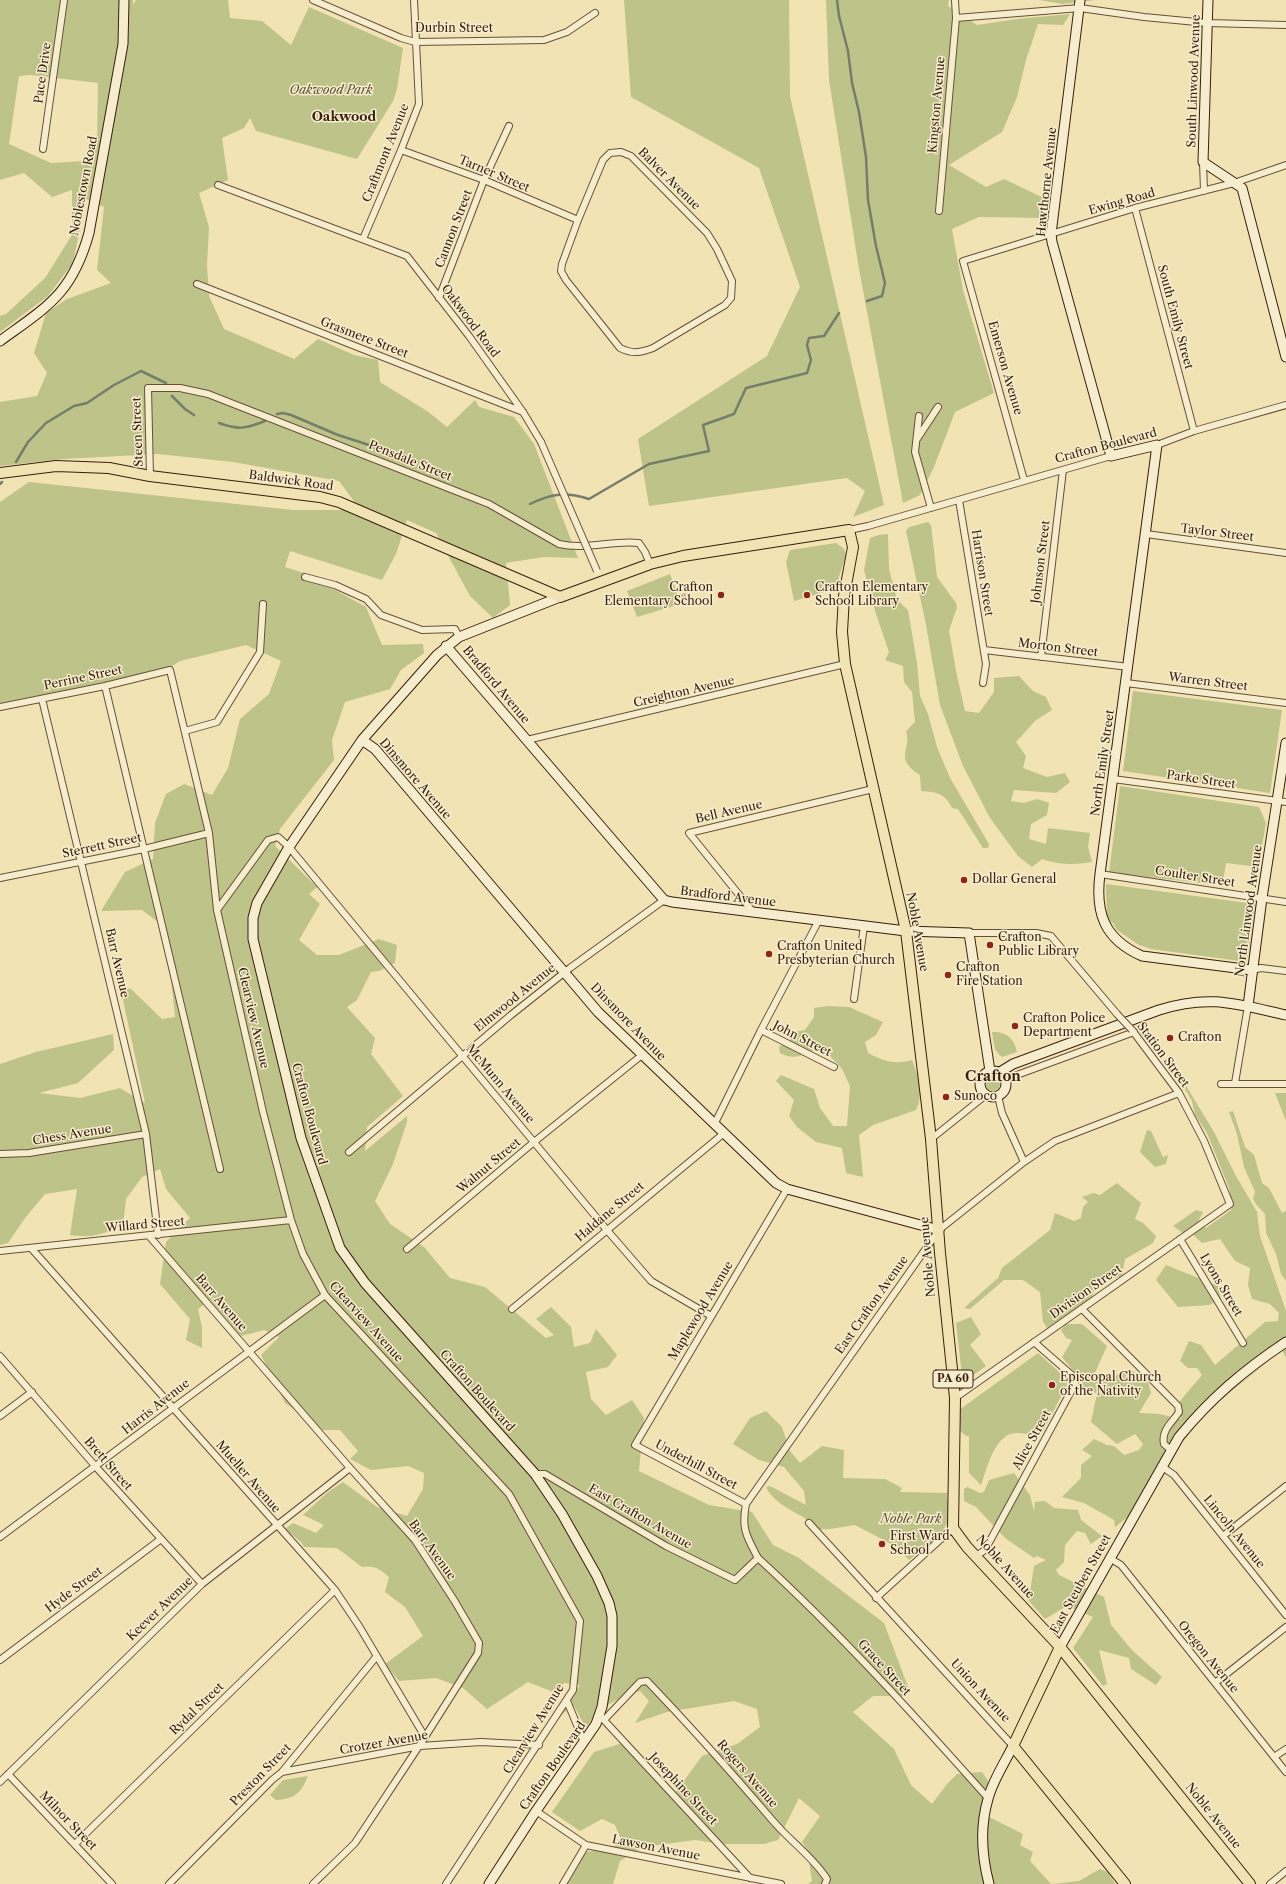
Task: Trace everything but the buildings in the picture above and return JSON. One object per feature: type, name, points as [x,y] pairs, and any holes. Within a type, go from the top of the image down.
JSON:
[{"type":"main road","name":"Noblestown Road","points":[[0,342],[49,305],[63,290],[74,274],[83,255],[122,44],[124,0]]},
{"type":"main road","name":"South Linwood Avenue","points":[[1208,0],[1203,162],[1242,188],[1286,357]]},
{"type":"main road","name":"Hawthorne Avenue","points":[[1080,4],[1051,234],[1111,456]]},
{"type":"main road","name":"Crafton Boulevard","points":[[1111,456],[1157,445]]},
{"type":"main road","name":"North Emily Street","points":[[1157,445],[1100,874],[1098,895],[1102,918],[1107,929],[1118,942],[1129,950],[1142,956],[1252,970]]},
{"type":"main road","name":"Baldwick Road","points":[[0,473],[56,466],[109,468],[150,476],[320,497],[339,502],[560,597]]},
{"type":"main road","points":[[560,597],[650,564],[683,556],[849,530]]},
{"type":"main road","name":"Noble Avenue","points":[[849,530],[853,547],[844,596],[842,632],[846,664],[906,931],[931,1140],[938,1230],[955,1398],[953,1528],[976,1556],[1060,1647],[1250,1884]]},
{"type":"main road","name":"Crafton Boulevard","points":[[489,1884],[536,1811],[602,1718],[612,1646],[612,1616],[609,1603],[597,1576],[562,1514],[535,1474],[365,1283],[340,1248],[301,1138],[253,939],[253,918],[260,894],[289,847],[362,740],[446,646],[459,637],[560,597]]},
{"type":"main road","name":"Bradford Avenue","points":[[446,646],[664,900],[906,931],[969,933]]},
{"type":"main road","name":"Dinsmore Avenue","points":[[362,740],[375,749],[598,1012],[776,1184],[787,1189],[938,1230]]},
{"type":"main road","name":"North Linwood Avenue","points":[[1248,1006],[1262,898],[1281,802],[1286,743]]},
{"type":"main road","points":[[969,933],[990,1071]]},
{"type":"main road","points":[[990,1071],[984,1075],[980,1083],[980,1087],[986,1095],[994,1097],[1005,1091],[1003,1076],[1013,1064],[1166,1007],[1206,1000],[1223,1001],[1286,1015]]},
{"type":"main road","points":[[990,1071],[1003,1076]]},
{"type":"main road","name":"East Steuben Street","points":[[988,1884],[985,1869],[982,1830],[988,1798],[1060,1647],[1111,1559],[1161,1466],[1196,1416],[1240,1374],[1286,1342]]},
{"type":"main road","name":"Union Avenue","points":[[1013,1746],[1125,1884]]},
{"type":"street","name":"Pace Drive","points":[[43,149],[64,0]]},
{"type":"street","name":"Durbin Street","points":[[313,0],[401,38],[416,42],[544,40],[567,32],[595,13]]},
{"type":"street","name":"Craftmont Avenue","points":[[363,239],[401,150],[418,104],[414,0]]},
{"type":"street","name":"Kingston Avenue","points":[[939,211],[956,18],[955,0]]},
{"type":"street","points":[[956,18],[1080,4],[1144,17],[1207,23],[1286,25]]},
{"type":"street","name":"Cannon Street","points":[[439,298],[484,180],[509,126]]},
{"type":"street","name":"Tarner Street","points":[[401,150],[484,180],[578,220]]},
{"type":"street","name":"Balver Avenue","points":[[620,152],[631,156],[707,233],[717,249],[732,281],[731,298],[725,305],[653,348],[640,353],[630,353],[620,348],[566,280],[561,271],[562,264],[578,220],[603,160],[610,154],[620,152]]},
{"type":"street","name":"South Linwood Avenue","points":[[1203,162],[1204,191]]},
{"type":"street","name":"Ewing Road","points":[[963,261],[1135,208],[1234,183],[1286,164]]},
{"type":"street","name":"Oakwood Road","points":[[218,185],[407,256],[469,336],[523,412],[541,442],[601,581]]},
{"type":"street","name":"South Emily Street","points":[[1135,208],[1194,431]]},
{"type":"street","name":"Emerson Avenue","points":[[963,261],[1024,480]]},
{"type":"street","name":"Grasmere Street","points":[[197,284],[523,412]]},
{"type":"street","name":"Steen Street","points":[[148,388],[150,476]]},
{"type":"street","name":"Pensdale Street","points":[[148,388],[180,388],[208,394],[489,504],[559,544],[567,546],[602,545],[628,542],[639,543],[650,564]]},
{"type":"street","name":"Crafton Boulevard","points":[[1157,445],[1194,431],[1286,405]]},
{"type":"street","points":[[916,440],[938,407]]},
{"type":"street","points":[[919,416],[915,452],[931,508]]},
{"type":"street","name":"Crafton Boulevard","points":[[849,530],[868,526],[1111,456]]},
{"type":"street","name":"Johnson Street","points":[[1041,657],[1063,470]]},
{"type":"street","name":"Harrison Street","points":[[959,500],[986,664],[983,683]]},
{"type":"street","name":"Taylor Street","points":[[1146,534],[1286,553]]},
{"type":"street","points":[[305,577],[335,585],[366,599],[381,615],[422,630],[455,629],[459,637]]},
{"type":"street","points":[[185,731],[217,722],[256,659],[260,652],[263,604]]},
{"type":"street","name":"Morton Street","points":[[984,650],[1128,667]]},
{"type":"street","name":"Creighton Avenue","points":[[527,740],[846,664]]},
{"type":"street","name":"Clearview Avenue","points":[[170,670],[209,834],[217,910],[263,1112],[291,1220],[303,1254],[325,1295],[515,1503],[580,1621],[574,1690],[446,1884]]},
{"type":"street","name":"Perrine Street","points":[[0,707],[105,686],[170,670]]},
{"type":"street","name":"Warren Street","points":[[1126,683],[1286,703]]},
{"type":"street","points":[[105,686],[220,1169]]},
{"type":"street","name":"Barr Avenue","points":[[42,698],[146,1134],[158,1235]]},
{"type":"street","name":"Parke Street","points":[[1113,779],[1281,802]]},
{"type":"street","name":"Bell Avenue","points":[[753,912],[689,833],[873,789]]},
{"type":"street","name":"Sterrett Street","points":[[0,878],[144,849],[209,834]]},
{"type":"street","points":[[217,910],[268,840],[278,837],[289,847]]},
{"type":"street","name":"McMunn Avenue","points":[[289,847],[606,1229],[651,1281],[711,1316]]},
{"type":"street","name":"Coulter Street","points":[[1100,874],[1286,902]]},
{"type":"street","name":"Elmwood Avenue","points":[[349,1152],[511,1014],[564,972],[664,900]]},
{"type":"street","points":[[714,1125],[761,1030],[819,920]]},
{"type":"street","points":[[854,999],[864,926]]},
{"type":"street","name":"Bradford Avenue","points":[[969,933],[1036,933],[1051,936]]},
{"type":"street","name":"Station Street","points":[[1051,936],[1133,1031],[1179,1093],[1204,1141],[1230,1204]]},
{"type":"street","points":[[1252,970],[1261,968],[1286,970]]},
{"type":"street","name":"North Linwood Avenue","points":[[1235,1083],[1248,1006]]},
{"type":"street","name":"John Street","points":[[761,1030],[834,1067]]},
{"type":"street","points":[[1003,1076],[1133,1031]]},
{"type":"street","name":"Walnut Street","points":[[407,1249],[534,1142],[642,1055]]},
{"type":"street","points":[[1221,1084],[1286,1084]]},
{"type":"street","name":"East Crafton Avenue","points":[[746,1504],[938,1230],[1024,1162],[1055,1141],[1179,1093]]},
{"type":"street","points":[[931,1140],[986,1095]]},
{"type":"street","points":[[998,1096],[1002,1113],[1024,1162]]},
{"type":"street","name":"Chess Avenue","points":[[0,1154],[29,1152],[146,1134]]},
{"type":"street","name":"Haldane Street","points":[[512,1308],[723,1134]]},
{"type":"street","name":"Maplewood Avenue","points":[[635,1445],[787,1189]]},
{"type":"street","name":"Division Street","points":[[955,1398],[1230,1204]]},
{"type":"street","name":"Willard Street","points":[[0,1250],[149,1236],[291,1220]]},
{"type":"street","name":"Barr Avenue","points":[[149,1236],[350,1468],[415,1540],[454,1600],[479,1643],[478,1653],[426,1737],[355,1843],[313,1884]]},
{"type":"street","name":"Lyons Street","points":[[1180,1239],[1243,1343]]},
{"type":"street","name":"Mueller Avenue","points":[[31,1248],[335,1590],[359,1626],[376,1657],[426,1737]]},
{"type":"street","name":"Harris Avenue","points":[[0,1537],[325,1295]]},
{"type":"street","points":[[1082,1308],[1178,1406],[1179,1412],[1166,1428],[1164,1436],[1164,1444],[1171,1450]]},
{"type":"street","name":"Alice Street","points":[[976,1556],[985,1550],[1075,1384],[1074,1377],[1034,1342]]},
{"type":"street","name":"Brett Street","points":[[0,1356],[96,1467],[202,1584]]},
{"type":"street","points":[[0,1416],[32,1392]]},
{"type":"street","name":"Underhill Street","points":[[635,1445],[746,1504]]},
{"type":"street","name":"Lincoln Avenue","points":[[1161,1466],[1174,1475],[1286,1615]]},
{"type":"street","name":"Keever Avenue","points":[[0,1782],[202,1584],[350,1468]]},
{"type":"street","name":"East Crafton Avenue","points":[[535,1474],[545,1474],[666,1546],[735,1580],[758,1558]]},
{"type":"street","points":[[1223,1536],[1286,1486]]},
{"type":"street","points":[[746,1504],[743,1519],[746,1534],[758,1558]]},
{"type":"street","name":"Union Avenue","points":[[809,1523],[1013,1746]]},
{"type":"street","points":[[876,1598],[953,1528]]},
{"type":"street","name":"Hyde Street","points":[[0,1660],[161,1539]]},
{"type":"street","name":"Grace Street","points":[[758,1558],[807,1603],[863,1660],[988,1798]]},
{"type":"street","name":"Oregon Avenue","points":[[1111,1559],[1121,1566],[1286,1772]]},
{"type":"street","name":"Rydal Street","points":[[74,1844],[335,1590]]},
{"type":"street","points":[[1215,1683],[1286,1627]]},
{"type":"street","name":"Preston Street","points":[[169,1884],[272,1780],[282,1772],[376,1657]]},
{"type":"street","name":"Rogers Avenue","points":[[602,1718],[640,1682],[647,1681],[701,1737],[774,1822],[820,1869],[826,1879],[825,1884]]},
{"type":"street","points":[[567,1701],[584,1742]]},
{"type":"street","name":"Josephine Street","points":[[602,1718],[750,1878]]},
{"type":"street","name":"Crotzer Avenue","points":[[282,1772],[420,1746],[481,1742],[539,1745]]},
{"type":"street","points":[[1274,1757],[1286,1749]]},
{"type":"street","name":"Milnor Street","points":[[8,1774],[112,1884]]},
{"type":"street","name":"Lawson Avenue","points":[[536,1811],[586,1845],[781,1884]]},
{"type":"street","points":[[562,1884],[586,1845]]},
{"type":"street","points":[[1270,1884],[1286,1871]]},
{"type":"green space","name":"Oakwood Park","points":[[0,0],[133,0],[133,5],[136,0],[228,0],[230,18],[262,21],[291,45],[309,7],[403,48],[397,89],[393,101],[357,159],[256,131],[250,118],[244,128],[222,138],[228,180],[199,193],[209,227],[207,265],[209,296],[224,329],[294,359],[318,339],[354,355],[378,360],[380,382],[427,411],[447,427],[475,400],[479,407],[514,417],[534,444],[578,558],[544,557],[506,563],[510,605],[493,618],[470,596],[436,533],[407,520],[396,554],[382,580],[290,551],[285,567],[304,573],[366,607],[382,645],[423,644],[424,653],[401,670],[390,689],[345,702],[332,740],[334,760],[280,829],[275,846],[317,887],[309,894],[320,904],[299,940],[317,955],[339,955],[379,939],[397,945],[395,963],[379,971],[371,972],[357,1000],[347,1007],[375,1038],[371,1054],[403,1096],[367,1127],[365,1151],[407,1116],[407,1122],[393,1164],[375,1201],[390,1224],[424,1247],[450,1278],[485,1287],[546,1338],[554,1335],[536,1319],[551,1307],[571,1327],[574,1347],[590,1343],[596,1329],[617,1355],[608,1367],[586,1372],[591,1399],[606,1415],[632,1400],[644,1418],[639,1471],[709,1505],[752,1512],[773,1545],[799,1558],[884,1623],[910,1692],[905,1696],[873,1696],[853,1712],[894,1749],[911,1785],[932,1804],[947,1784],[957,1774],[982,1772],[990,1784],[981,1813],[1023,1834],[1020,1845],[1033,1852],[1030,1861],[1051,1884],[808,1884],[812,1881],[807,1849],[802,1842],[820,1816],[799,1798],[778,1840],[764,1844],[722,1844],[695,1840],[643,1847],[620,1861],[613,1884],[567,1884],[586,1852],[623,1844],[615,1825],[602,1819],[580,1831],[552,1812],[594,1752],[629,1741],[675,1793],[702,1756],[737,1744],[760,1727],[757,1709],[734,1701],[667,1712],[635,1723],[649,1701],[640,1691],[616,1700],[603,1708],[586,1728],[574,1706],[556,1718],[580,1685],[564,1683],[556,1693],[528,1682],[487,1709],[463,1688],[436,1678],[399,1681],[385,1664],[423,1636],[405,1607],[385,1592],[389,1577],[377,1568],[362,1567],[337,1548],[304,1547],[301,1542],[285,1529],[293,1523],[316,1533],[324,1525],[303,1515],[328,1492],[343,1482],[377,1507],[407,1516],[423,1489],[424,1473],[408,1466],[371,1470],[350,1459],[358,1451],[340,1430],[323,1430],[285,1403],[261,1355],[279,1337],[264,1330],[241,1336],[210,1300],[198,1309],[202,1328],[202,1348],[186,1340],[190,1319],[160,1284],[166,1242],[190,1218],[166,1189],[160,1169],[142,1177],[126,1199],[123,1225],[97,1235],[70,1235],[77,1189],[45,1194],[25,1218],[8,1243],[0,1245],[0,1064],[36,1052],[113,1034],[114,1050],[78,1083],[39,1093],[80,1098],[120,1088],[145,1103],[120,986],[131,989],[162,1019],[175,1017],[166,928],[142,910],[101,911],[125,872],[153,859],[155,823],[166,794],[184,784],[212,795],[228,768],[240,719],[269,694],[281,661],[246,645],[180,661],[168,669],[0,709],[0,502],[29,482],[293,510],[339,510],[356,504],[339,481],[233,462],[158,454],[64,459],[0,466],[0,402],[37,396],[47,373],[34,353],[46,313],[67,299],[111,283],[97,270],[104,207],[86,199],[73,263],[48,296],[0,332],[0,316],[6,314],[45,278],[72,235],[72,190],[52,197],[24,173],[0,180]],"holes":[[[31,75],[98,83],[97,145],[85,161],[51,163],[9,144],[19,76]]]},
{"type":"green space","points":[[624,0],[789,0],[790,96],[884,505],[853,517],[865,491],[847,478],[649,506],[638,439],[767,356],[800,287],[759,168],[631,97]]},
{"type":"green space","points":[[826,0],[949,0],[948,6],[977,25],[1017,19],[1070,14],[1063,25],[1038,24],[1026,60],[1017,97],[1002,132],[949,165],[986,187],[1004,179],[1050,201],[1041,218],[979,217],[952,229],[963,290],[994,393],[955,412],[934,467],[920,495],[903,503],[859,269],[829,80]]},
{"type":"green space","points":[[1039,0],[1095,0],[1063,4]]},
{"type":"green space","points":[[928,522],[931,525],[937,577],[956,603],[957,608],[949,630],[965,711],[979,713],[994,692],[994,678],[1019,676],[1033,691],[1046,697],[1052,710],[1035,721],[1016,742],[1026,756],[1023,768],[1047,777],[1065,773],[1070,782],[1056,793],[1014,790],[1011,801],[1024,803],[1037,799],[1049,803],[1047,815],[1031,824],[1029,839],[1046,844],[1048,828],[1090,833],[1088,847],[1092,862],[1067,864],[1042,859],[1032,867],[1018,856],[990,818],[963,766],[940,705],[926,625],[906,531],[909,527]]},
{"type":"green space","points":[[888,534],[889,569],[897,600],[908,610],[917,663],[920,696],[928,714],[937,747],[950,778],[989,844],[988,848],[983,848],[958,809],[952,808],[943,796],[936,793],[921,791],[920,775],[907,764],[905,759],[907,744],[906,731],[915,722],[912,692],[904,682],[903,666],[885,660],[889,652],[876,614],[864,570],[870,538]]},
{"type":"green space","points":[[836,543],[844,549],[846,555],[835,589],[794,601],[786,562],[790,550]]},
{"type":"green space","points":[[670,574],[678,595],[686,593],[687,602],[637,617],[627,591]]},
{"type":"green space","points":[[1133,691],[1282,710],[1270,793],[1123,771]]},
{"type":"green space","points":[[1120,786],[1259,807],[1266,823],[1258,867],[1226,863],[1223,882],[1221,885],[1109,873]]},
{"type":"green space","points":[[1106,884],[1255,904],[1247,962],[1151,949],[1139,945],[1117,930],[1113,923],[1107,919]]},
{"type":"green space","points":[[828,1006],[849,1007],[883,1022],[876,1035],[865,1042],[868,1053],[879,1058],[895,1062],[912,1060],[918,1079],[920,1098],[916,1110],[873,1125],[859,1135],[863,1177],[846,1173],[842,1148],[816,1142],[797,1127],[789,1116],[794,1100],[776,1081],[781,1075],[814,1089],[820,1108],[833,1126],[847,1126],[850,1086],[842,1069],[829,1055],[814,1050],[793,1057],[780,1053],[779,1047],[791,1039],[794,1032],[805,1030],[814,1017],[814,1008]]},
{"type":"green space","points":[[992,1032],[1006,1034],[1014,1043],[1017,1052],[1002,1057],[999,1055],[995,1049]]},
{"type":"green space","points":[[990,1077],[996,1077],[1000,1081],[1000,1087],[996,1091],[990,1091],[986,1087],[986,1081]]},
{"type":"green space","points":[[1182,1084],[1185,1084],[1214,1132],[1236,1176],[1257,1212],[1260,1236],[1286,1311],[1286,1358],[1282,1350],[1208,1410],[1169,1458],[1129,1516],[1115,1527],[1114,1520],[1084,1503],[1062,1497],[1081,1478],[1081,1465],[1092,1456],[1082,1450],[1094,1439],[1107,1445],[1114,1446],[1124,1455],[1139,1450],[1143,1444],[1135,1434],[1117,1444],[1091,1422],[1097,1394],[1088,1389],[1083,1390],[1081,1380],[1062,1357],[1072,1340],[1066,1338],[1061,1330],[1066,1324],[1082,1324],[1107,1346],[1094,1375],[1103,1382],[1128,1369],[1147,1378],[1151,1393],[1139,1413],[1159,1414],[1181,1419],[1180,1401],[1202,1375],[1197,1368],[1188,1368],[1180,1361],[1189,1341],[1201,1345],[1215,1365],[1265,1322],[1278,1321],[1279,1313],[1270,1304],[1252,1299],[1248,1285],[1250,1268],[1235,1261],[1220,1239],[1202,1243],[1188,1230],[1183,1233],[1173,1226],[1196,1210],[1203,1212],[1198,1222],[1206,1228],[1231,1210],[1232,1202],[1229,1188],[1207,1133],[1195,1115],[1192,1101]]},
{"type":"green space","points":[[1275,1093],[1286,1093],[1286,1121]]},
{"type":"green space","points":[[1233,1111],[1245,1147],[1254,1155],[1262,1183],[1269,1188],[1282,1213],[1286,1211],[1286,1281],[1281,1274],[1276,1254],[1266,1233],[1265,1214],[1253,1199],[1255,1192],[1244,1167],[1237,1134],[1229,1112]]},
{"type":"green space","points":[[1147,1130],[1151,1131],[1163,1157],[1168,1155],[1166,1164],[1155,1167],[1140,1152]]},
{"type":"green space","points":[[1117,1183],[1141,1203],[1135,1219],[1143,1223],[1156,1236],[1153,1243],[1125,1259],[1122,1276],[1099,1282],[1090,1300],[1047,1328],[1043,1322],[1040,1292],[1023,1280],[1004,1280],[970,1309],[964,1308],[998,1278],[1002,1268],[1050,1230],[1055,1213],[1074,1221],[1081,1218],[1083,1207],[1088,1202],[1082,1197],[1093,1193],[1100,1195]]},
{"type":"green space","points":[[1166,1265],[1218,1286],[1221,1299],[1209,1305],[1178,1307],[1156,1280]]},
{"type":"green space","points":[[971,1317],[981,1334],[970,1345],[986,1366],[969,1378],[965,1378],[962,1375],[956,1323]]},
{"type":"green space","points":[[1038,1353],[1069,1381],[1042,1433],[1036,1435],[1018,1433],[1010,1434],[1003,1438],[993,1452],[981,1485],[969,1473],[969,1436],[966,1436],[958,1429],[959,1410]]},
{"type":"green space","name":"Noble Park","points":[[766,1411],[782,1427],[790,1451],[800,1463],[822,1446],[844,1450],[843,1478],[885,1479],[902,1488],[900,1492],[950,1493],[947,1494],[947,1501],[951,1502],[950,1513],[943,1530],[932,1542],[909,1560],[895,1546],[855,1525],[830,1529],[810,1530],[805,1518],[778,1501],[766,1487],[770,1486],[806,1505],[804,1491],[784,1467],[759,1460],[733,1444],[750,1418]]},
{"type":"green space","points":[[1014,1473],[1030,1495],[1034,1511],[1035,1502],[1045,1501],[1054,1508],[1078,1510],[1081,1520],[1102,1536],[1091,1544],[1085,1533],[1077,1531],[1065,1545],[1064,1562],[1056,1570],[1059,1575],[1104,1597],[1111,1625],[1132,1650],[1162,1677],[1156,1685],[1131,1669],[1129,1658],[1099,1650],[1107,1684],[1103,1686],[1073,1648],[1093,1617],[1067,1606],[1045,1619],[1027,1599],[1030,1592],[1034,1566],[1046,1560],[1037,1556],[1034,1558],[1005,1538],[976,1507],[964,1501],[964,1489],[967,1487],[980,1493],[984,1492],[989,1480]]},
{"type":"green space","points":[[308,1776],[300,1791],[293,1796],[276,1800],[270,1795],[283,1780]]},
{"type":"green space","points":[[1100,1869],[1108,1872],[1115,1884],[1051,1884],[1079,1881]]},
{"type":"waterway","points":[[837,0],[839,16],[848,51],[852,83],[859,112],[866,157],[868,200],[876,246],[885,283],[882,296],[867,301]]},
{"type":"waterway","points":[[530,504],[538,500],[559,495],[573,495],[589,499],[649,464],[709,451],[703,425],[734,414],[746,388],[807,373],[811,360],[807,345],[809,338],[824,336],[839,313]]},
{"type":"waterway","points":[[16,462],[28,442],[46,423],[74,406],[87,403],[114,385],[141,371],[166,383]]},
{"type":"waterway","points":[[172,396],[185,409],[194,415]]},
{"type":"waterway","points":[[277,414],[283,413],[291,415],[338,435],[369,445],[391,457]]},
{"type":"waterway","points":[[219,423],[231,427],[242,428],[265,421]]},
{"type":"place","name":"Crafton Elementary School","points":[[721,595]]},
{"type":"place","name":"Crafton Elementary School Library","points":[[807,595]]},
{"type":"place","name":"Dollar General","points":[[964,880]]},
{"type":"place","name":"Crafton Public Library","points":[[990,945]]},
{"type":"place","name":"Crafton United Presbyterian Church","points":[[769,954]]},
{"type":"place","name":"Crafton Fire Station","points":[[948,975]]},
{"type":"place","name":"Crafton Police Department","points":[[1015,1026]]},
{"type":"place","name":"Crafton","points":[[1170,1038]]},
{"type":"place","name":"Sunoco","points":[[946,1097]]},
{"type":"place","name":"Episcopal Church of the Nativity","points":[[1052,1385]]},
{"type":"place","name":"First Ward School","points":[[882,1544]]},
{"type":"district","name":"Oakwood","points":[[344,117]]},
{"type":"district","name":"Crafton","points":[[993,1077]]}]
